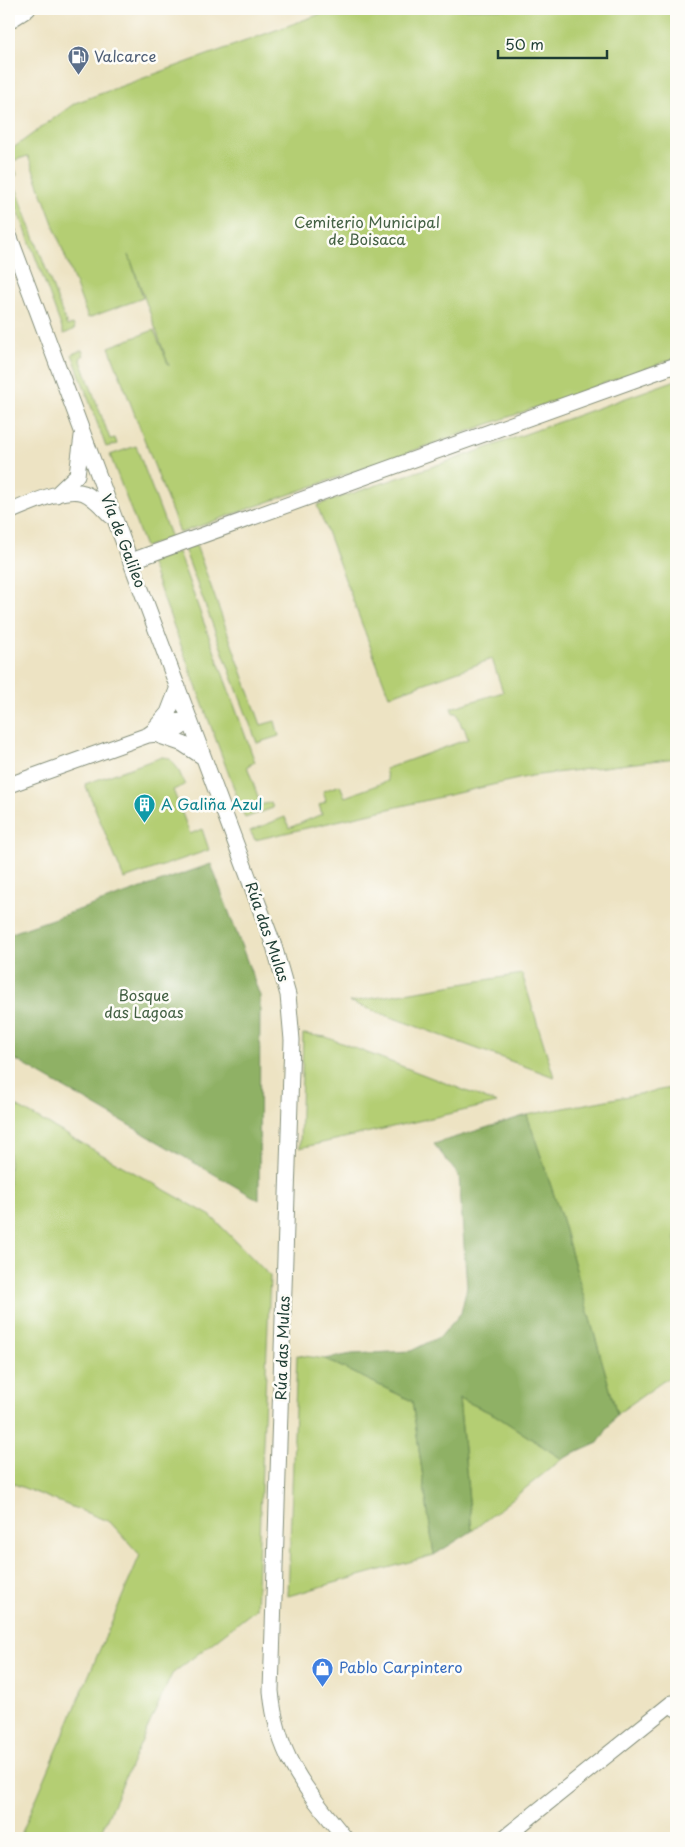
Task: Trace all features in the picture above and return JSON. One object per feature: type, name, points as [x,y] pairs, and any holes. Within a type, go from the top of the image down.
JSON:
[{"type":"street","points":[[9,22],[28,9]]},
{"type":"street","name":"Vía de Galileo","points":[[9,235],[82,435],[237,846]]},
{"type":"street","points":[[130,561],[676,365]]},
{"type":"street","points":[[82,435],[77,482],[84,493],[114,518]]},
{"type":"street","points":[[56,495],[77,475],[94,464]]},
{"type":"street","points":[[9,512],[56,495],[94,494],[103,490]]},
{"type":"street","points":[[148,735],[168,713],[178,687]]},
{"type":"street","points":[[9,785],[148,735],[174,732],[190,721]]},
{"type":"street","points":[[148,735],[166,737],[183,744],[203,757]]},
{"type":"street","name":"Rúa das Mulas","points":[[237,846],[282,971],[288,995],[292,1040],[271,1668],[273,1710],[281,1744],[288,1760],[306,1789],[345,1838]]},
{"type":"street","points":[[504,1838],[672,1703],[676,1708]]},
{"type":"green space","name":"Cemiterio Municipal de Boisaca","points":[[334,9],[676,9],[676,358],[180,533],[109,347],[154,330],[169,366],[129,255],[143,298],[88,318],[28,156],[9,162],[9,151],[75,103]]},
{"type":"green space","points":[[15,169],[17,175],[12,177],[67,326],[73,324],[75,329],[64,334],[9,186],[9,172]]},
{"type":"green space","points":[[82,350],[84,355],[80,358],[110,439],[115,438],[117,444],[106,447],[72,354]]},
{"type":"green space","points":[[676,380],[676,758],[531,776],[255,840],[250,831],[285,817],[289,828],[322,814],[319,805],[326,801],[323,791],[340,785],[345,797],[388,781],[385,769],[468,739],[457,713],[453,713],[451,708],[503,692],[492,659],[389,696],[317,505],[464,456]]},
{"type":"green space","points":[[136,446],[171,538],[145,547],[110,455]]},
{"type":"green space","points":[[196,545],[261,725],[275,721],[279,736],[257,743],[184,549]]},
{"type":"green space","points":[[178,552],[255,762],[247,766],[261,805],[271,802],[273,808],[245,818],[150,562]]},
{"type":"green space","points":[[162,757],[169,758],[178,769],[185,785],[173,790],[190,834],[202,829],[209,850],[124,879],[85,784]]},
{"type":"green space","name":"Bosque das Lagoas","points":[[211,864],[260,996],[259,1200],[9,1056],[9,934]]},
{"type":"green space","points":[[522,974],[554,1077],[350,1002]]},
{"type":"green space","points":[[303,1034],[326,1037],[497,1103],[300,1148]]},
{"type":"green space","points":[[676,1087],[676,1372],[617,1414],[560,1213],[527,1115]]},
{"type":"green space","points":[[9,1102],[211,1216],[270,1276],[256,1609],[172,1674],[98,1838],[20,1837],[140,1555],[110,1522],[9,1482]]},
{"type":"green space","points":[[527,1115],[560,1213],[617,1414],[598,1443],[562,1459],[495,1415],[459,1398],[472,1531],[434,1555],[412,1401],[325,1359],[352,1354],[411,1351],[441,1336],[461,1313],[467,1287],[459,1176],[434,1144]]},
{"type":"green space","points":[[297,1355],[325,1359],[412,1401],[434,1555],[288,1596]]},
{"type":"green space","points":[[459,1398],[495,1415],[562,1459],[472,1531]]},
{"type":"place","name":"Valcarce","points":[[78,76]]},
{"type":"place","name":"A Galiña Azul","points":[[145,824]]},
{"type":"place","name":"Pablo Carpintero","points":[[323,1687]]}]
